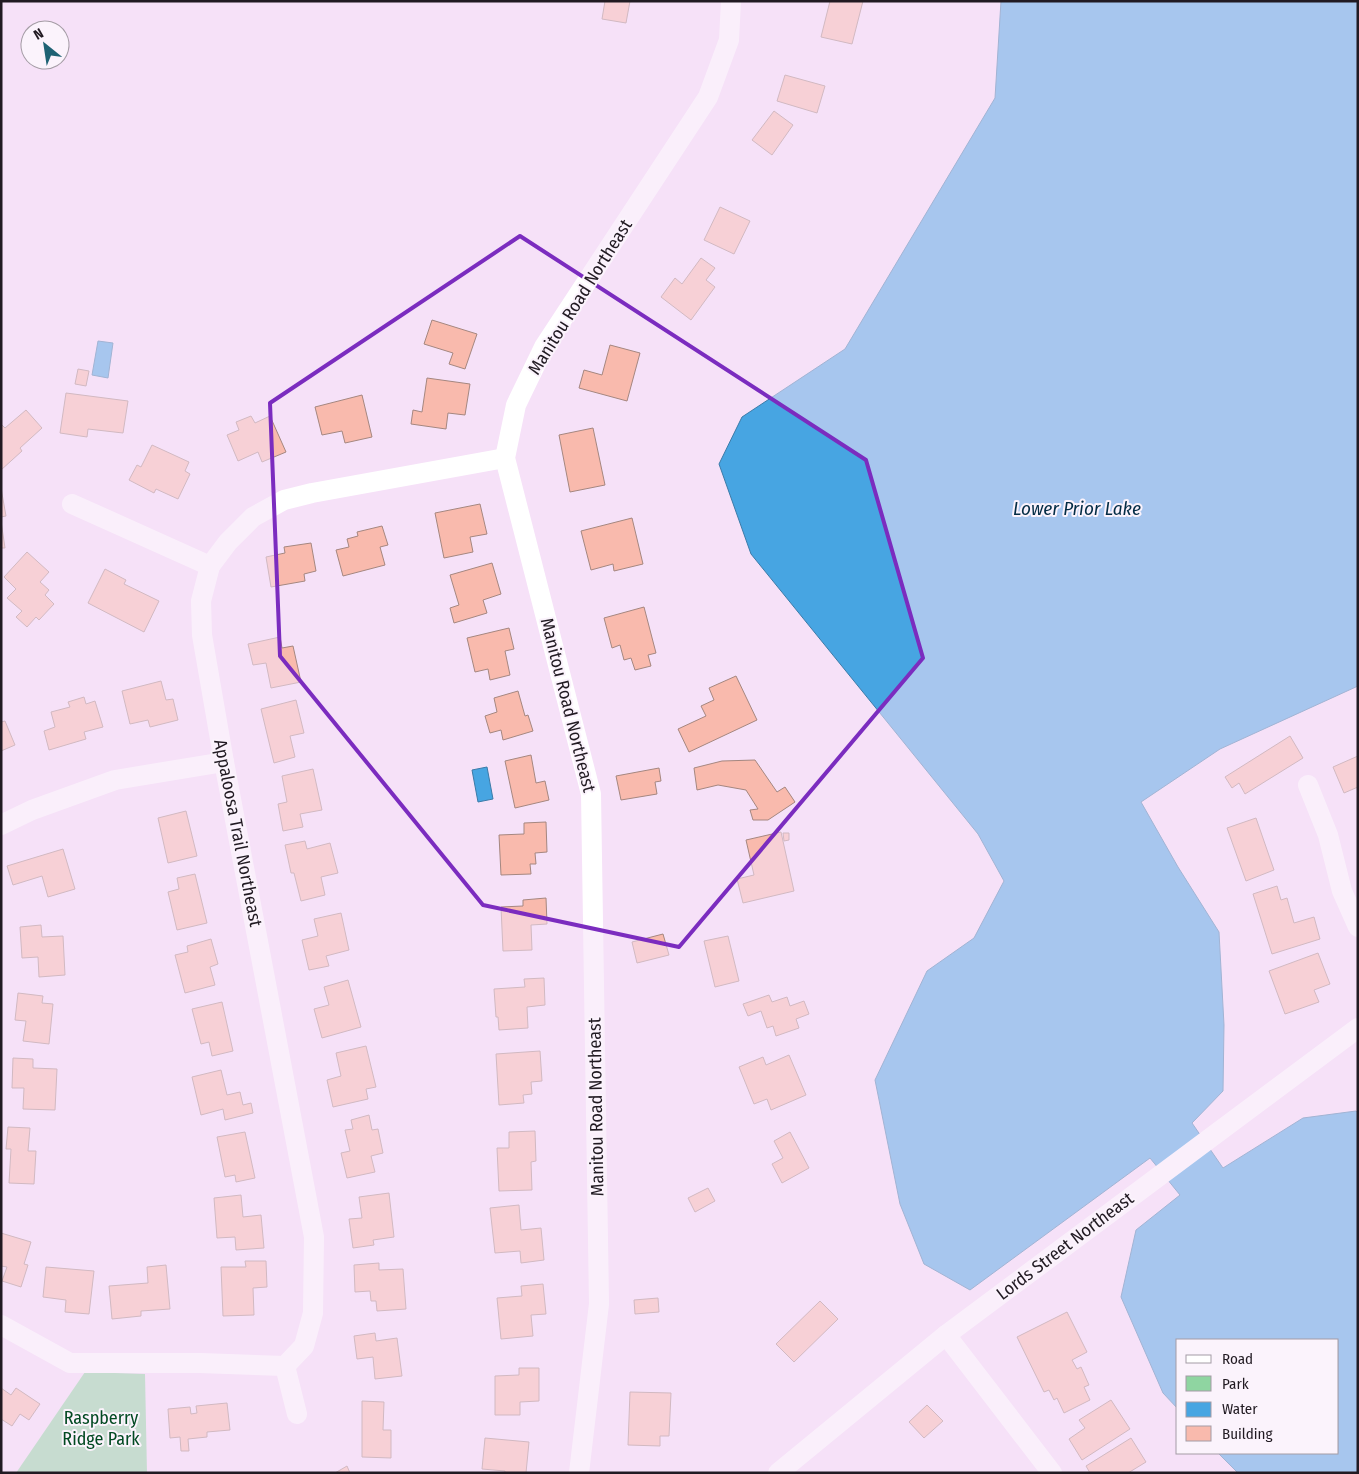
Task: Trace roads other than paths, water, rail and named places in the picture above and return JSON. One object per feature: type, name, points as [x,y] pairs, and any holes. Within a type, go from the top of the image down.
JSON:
[{"type":"street","name":"Manitou Road Northeast","points":[[579,1473],[599,1304],[591,794],[505,458],[516,405],[544,347],[708,96],[729,40],[731,1]]},
{"type":"street","name":"Appaloosa Trail Northeast","points":[[285,1366],[304,1346],[314,1312],[314,1237],[224,762],[202,635],[200,601],[210,566],[228,542],[253,517],[284,500],[312,493],[505,458]]},
{"type":"street","points":[[72,504],[210,566]]},
{"type":"street","points":[[1,825],[32,810],[115,780],[224,762]]},
{"type":"street","points":[[1308,786],[1328,835],[1342,891],[1358,927]]},
{"type":"street","name":"Lords Street Northeast","points":[[778,1473],[946,1335],[1358,1028]]},
{"type":"street","points":[[1,1325],[70,1363],[191,1363],[285,1366],[297,1414]]},
{"type":"street","points":[[946,1335],[1052,1473]]},
{"type":"water","name":"Lower Prior Lake","points":[[1001,1],[1358,1],[1358,686],[1220,749],[1141,802],[1178,867],[1219,932],[1224,1025],[1223,1091],[1192,1123],[1223,1168],[1303,1118],[1356,1111],[1358,1113],[1358,1473],[1238,1473],[1219,1454],[1339,1454],[1339,1339],[1176,1339],[1176,1407],[1163,1393],[1121,1297],[1136,1230],[1180,1195],[1150,1158],[970,1290],[924,1264],[900,1204],[875,1080],[927,971],[974,938],[1004,881],[978,834],[751,554],[719,464],[742,417],[845,349],[995,98]]},
{"type":"water","points":[[98,341],[113,343],[108,378],[92,375]]},
{"type":"water","points":[[487,767],[493,799],[478,802],[472,770]]},
{"type":"park label","name":"Raspberry Ridge Park","points":[[101,1428]]}]
